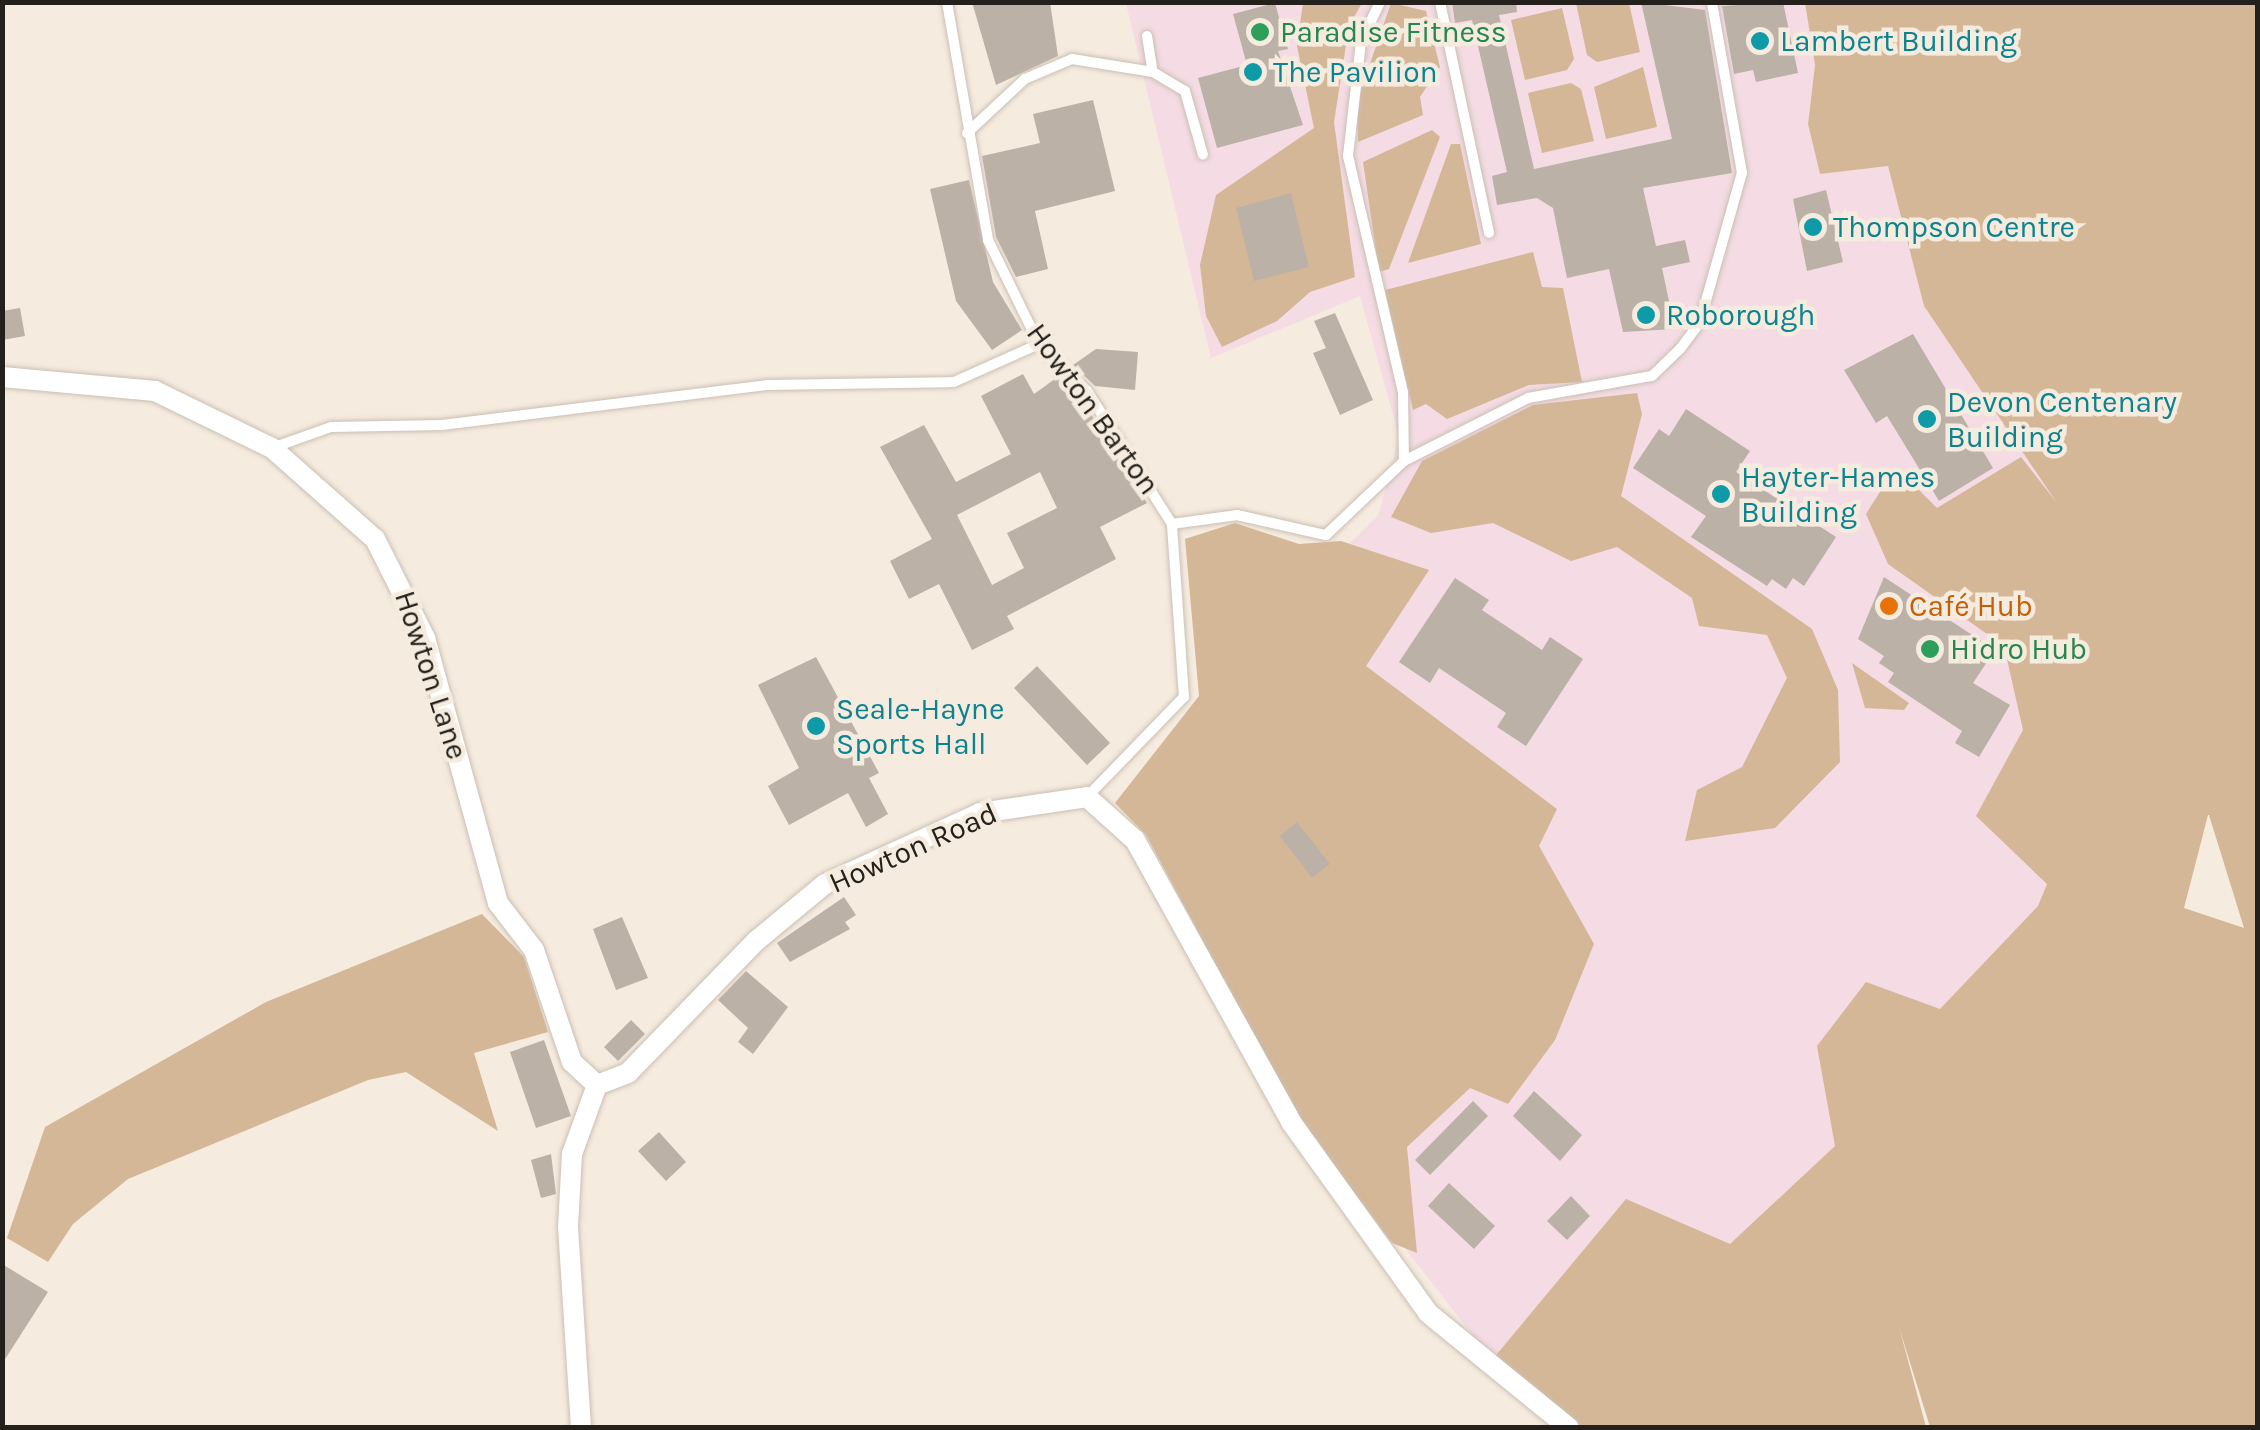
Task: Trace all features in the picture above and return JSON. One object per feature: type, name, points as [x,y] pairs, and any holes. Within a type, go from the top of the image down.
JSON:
[{"type":"street","name":"Howton Lane","points":[[2,377],[155,391],[272,448],[332,495],[401,580],[446,704],[498,903],[534,950],[572,1062],[597,1084]]},
{"type":"street","name":"Howton Road","points":[[597,1084],[628,1073],[756,941],[825,884],[980,813],[1087,797]]},
{"type":"street","points":[[1087,797],[1135,840],[1291,1122],[1419,1300],[1470,1354],[1569,1428]]},
{"type":"street","points":[[582,1428],[568,1227],[572,1154],[597,1084]]},
{"type":"lane","name":"Howton Barton","points":[[946,2],[988,240],[1039,344],[1087,391],[1172,524]]},
{"type":"lane","points":[[1380,2],[1360,42],[1348,156],[1402,392],[1404,461]]},
{"type":"lane","points":[[1440,2],[1489,233]]},
{"type":"lane","points":[[1087,797],[1184,697],[1172,524],[1237,515],[1326,535],[1404,461],[1528,398],[1652,376],[1700,322],[1742,173],[1712,2]]},
{"type":"lane","points":[[1147,36],[1153,72]]},
{"type":"lane","points":[[968,133],[1025,79],[1072,59],[1153,72],[1185,91],[1203,155]]},
{"type":"lane","points":[[272,448],[331,427],[442,425],[767,384],[954,382],[1039,344]]},
{"type":"shaded area","points":[[1805,2],[1815,65],[1808,124],[1820,174],[1888,166],[1924,306],[2090,551],[2208,812],[1580,1428],[1492,1360],[1303,1117],[1229,664],[1379,514],[1399,436],[1360,296],[1211,358],[1126,3]]},
{"type":"shaded area","points":[[1303,3],[1362,3],[1349,26],[1334,122],[1355,277],[1310,292],[1277,321],[1222,347],[1206,316],[1200,265],[1216,195],[1314,128],[1297,46]]},
{"type":"shaded area","points":[[1391,3],[1426,11],[1440,67],[1420,97],[1423,115],[1358,142],[1357,101]]},
{"type":"shaded area","points":[[1576,3],[1629,3],[1640,52],[1597,62],[1587,55]]},
{"type":"shaded area","points":[[1805,3],[2257,3],[2257,1427],[1930,1427],[1899,1327],[1926,1427],[1580,1427],[1492,1360],[1626,1199],[1730,1244],[1835,1146],[1817,1046],[1866,982],[1940,1009],[2038,906],[2047,884],[1976,816],[2023,730],[2004,646],[1888,564],[1866,514],[1883,487],[1911,482],[1937,508],[2021,457],[2057,503],[1924,306],[1888,166],[1820,174],[1808,124],[1815,65]],"holes":[[[2209,815],[2244,928],[2184,908]]]},
{"type":"shaded area","points":[[1562,8],[1574,59],[1567,70],[1525,80],[1511,20]]},
{"type":"shaded area","points":[[1643,67],[1657,127],[1606,139],[1594,87]]},
{"type":"shaded area","points":[[1571,83],[1581,89],[1594,141],[1542,153],[1528,93]]},
{"type":"shaded area","points":[[1432,130],[1440,137],[1389,269],[1379,272],[1363,162]]},
{"type":"shaded area","points":[[1451,144],[1460,144],[1481,244],[1408,263]]},
{"type":"shaded area","points":[[1533,252],[1542,287],[1563,288],[1582,382],[1529,385],[1447,419],[1426,404],[1413,410],[1385,290]]},
{"type":"shaded area","points":[[1637,393],[1642,414],[1621,496],[1812,629],[1838,690],[1840,762],[1775,828],[1685,841],[1697,790],[1742,767],[1787,678],[1767,635],[1699,626],[1692,598],[1617,547],[1571,561],[1493,523],[1431,533],[1391,517],[1422,461],[1533,405]]},
{"type":"shaded area","points":[[1235,523],[1299,544],[1341,541],[1429,570],[1366,666],[1557,809],[1539,846],[1594,944],[1555,1040],[1508,1104],[1470,1088],[1407,1147],[1417,1253],[1392,1243],[1299,1120],[1146,835],[1115,803],[1199,696],[1185,539]]},
{"type":"shaded area","points":[[1852,663],[1909,703],[1904,710],[1865,708]]},
{"type":"shaded area","points":[[482,914],[524,957],[548,1032],[474,1053],[498,1131],[406,1072],[368,1080],[128,1179],[73,1224],[48,1262],[7,1238],[45,1127],[266,1002]]},
{"type":"building","points":[[972,2],[1050,2],[1058,56],[996,85]]},
{"type":"building","points":[[1452,2],[1516,2],[1517,12],[1499,15],[1534,169],[1672,139],[1641,2],[1705,10],[1732,173],[1643,188],[1656,246],[1685,240],[1690,262],[1662,268],[1675,329],[1623,332],[1609,269],[1567,278],[1553,208],[1537,198],[1497,205],[1492,176],[1507,172],[1472,20],[1455,23]]},
{"type":"building","name":"Lambert Building","points":[[1783,2],[1798,73],[1756,82],[1753,70],[1734,74],[1722,6]]},
{"type":"building","name":"The Pavilion","points":[[1275,3],[1288,49],[1278,51],[1303,125],[1217,148],[1198,78],[1247,65],[1233,14]]},
{"type":"building","points":[[1093,100],[1115,191],[1035,211],[1048,269],[1016,277],[996,237],[982,156],[1040,143],[1033,114]]},
{"type":"building","points":[[969,180],[993,282],[1022,330],[992,350],[956,301],[930,189]]},
{"type":"building","name":"Thompson Centre","points":[[1826,190],[1843,262],[1807,271],[1793,199]]},
{"type":"building","points":[[1291,193],[1309,267],[1254,281],[1236,208]]},
{"type":"building","points":[[20,308],[25,336],[2,340],[2,311]]},
{"type":"building","points":[[1335,313],[1373,400],[1340,415],[1313,353],[1326,348],[1314,321]]},
{"type":"building","name":"Devon Centenary Building","points":[[1913,334],[1993,468],[1939,501],[1887,416],[1876,423],[1844,370]]},
{"type":"building","points":[[1096,349],[1138,352],[1135,390],[1095,386],[1073,365]]},
{"type":"building","points":[[1023,374],[1034,394],[1059,376],[1080,397],[1147,503],[1100,527],[1116,559],[1007,616],[1014,629],[972,650],[939,584],[909,599],[890,561],[932,539],[880,447],[924,425],[956,482],[1011,454],[981,396]],"holes":[[[1040,472],[1057,508],[1007,533],[1024,568],[992,585],[957,515]]]},
{"type":"building","name":"Hayter-Hames Building","points":[[1686,409],[1750,451],[1736,472],[1836,537],[1804,586],[1793,578],[1786,589],[1772,579],[1767,586],[1691,537],[1706,516],[1633,468],[1659,429],[1669,436]]},
{"type":"building","points":[[1884,577],[1995,650],[1973,683],[2010,705],[1979,757],[1955,743],[1962,731],[1888,682],[1894,673],[1879,663],[1884,656],[1858,639]]},
{"type":"building","points":[[1455,578],[1489,600],[1482,610],[1542,650],[1550,637],[1583,659],[1526,746],[1497,727],[1506,713],[1439,668],[1430,683],[1399,662]]},
{"type":"building","name":"Seale-Hayne Sports Hall","points":[[816,657],[879,773],[869,778],[888,814],[866,827],[848,793],[789,825],[768,786],[799,768],[758,685]]},
{"type":"building","points":[[1037,666],[1110,743],[1087,765],[1014,688]]},
{"type":"building","points":[[1297,822],[1330,864],[1312,878],[1280,836]]},
{"type":"building","points":[[844,897],[856,915],[845,922],[850,929],[790,962],[777,943]]},
{"type":"building","points":[[622,917],[648,978],[616,990],[593,929]]},
{"type":"building","points":[[746,971],[788,1007],[753,1054],[738,1042],[748,1028],[718,1000]]},
{"type":"building","points":[[631,1020],[645,1034],[618,1061],[604,1047]]},
{"type":"building","points":[[544,1040],[571,1116],[536,1128],[510,1052]]},
{"type":"building","points":[[1534,1091],[1582,1135],[1560,1161],[1513,1116]]},
{"type":"building","points":[[1473,1101],[1488,1116],[1430,1175],[1415,1160]]},
{"type":"building","points":[[659,1132],[686,1162],[666,1181],[638,1151]]},
{"type":"building","points":[[551,1154],[556,1194],[541,1198],[531,1160]]},
{"type":"building","points":[[1449,1183],[1495,1226],[1474,1249],[1428,1206]]},
{"type":"building","points":[[1571,1196],[1590,1216],[1567,1240],[1547,1221]]},
{"type":"building","points":[[2,1264],[48,1292],[2,1364]]},
{"type":"place","name":"Paradise Fitness","points":[[1260,32]]},
{"type":"place","name":"Lambert Building","points":[[1760,41]]},
{"type":"place","name":"The Pavilion","points":[[1253,72]]},
{"type":"place","name":"Thompson Centre","points":[[1813,227]]},
{"type":"place","name":"Roborough","points":[[1646,315]]},
{"type":"place","name":"Devon Centenary Building","points":[[1927,419]]},
{"type":"place","name":"Hayter-Hames Building","points":[[1721,494]]},
{"type":"place","name":"Café Hub","points":[[1889,606]]},
{"type":"place","name":"Hidro Hub","points":[[1930,649]]},
{"type":"place","name":"Seale-Hayne Sports Hall","points":[[816,726]]}]
